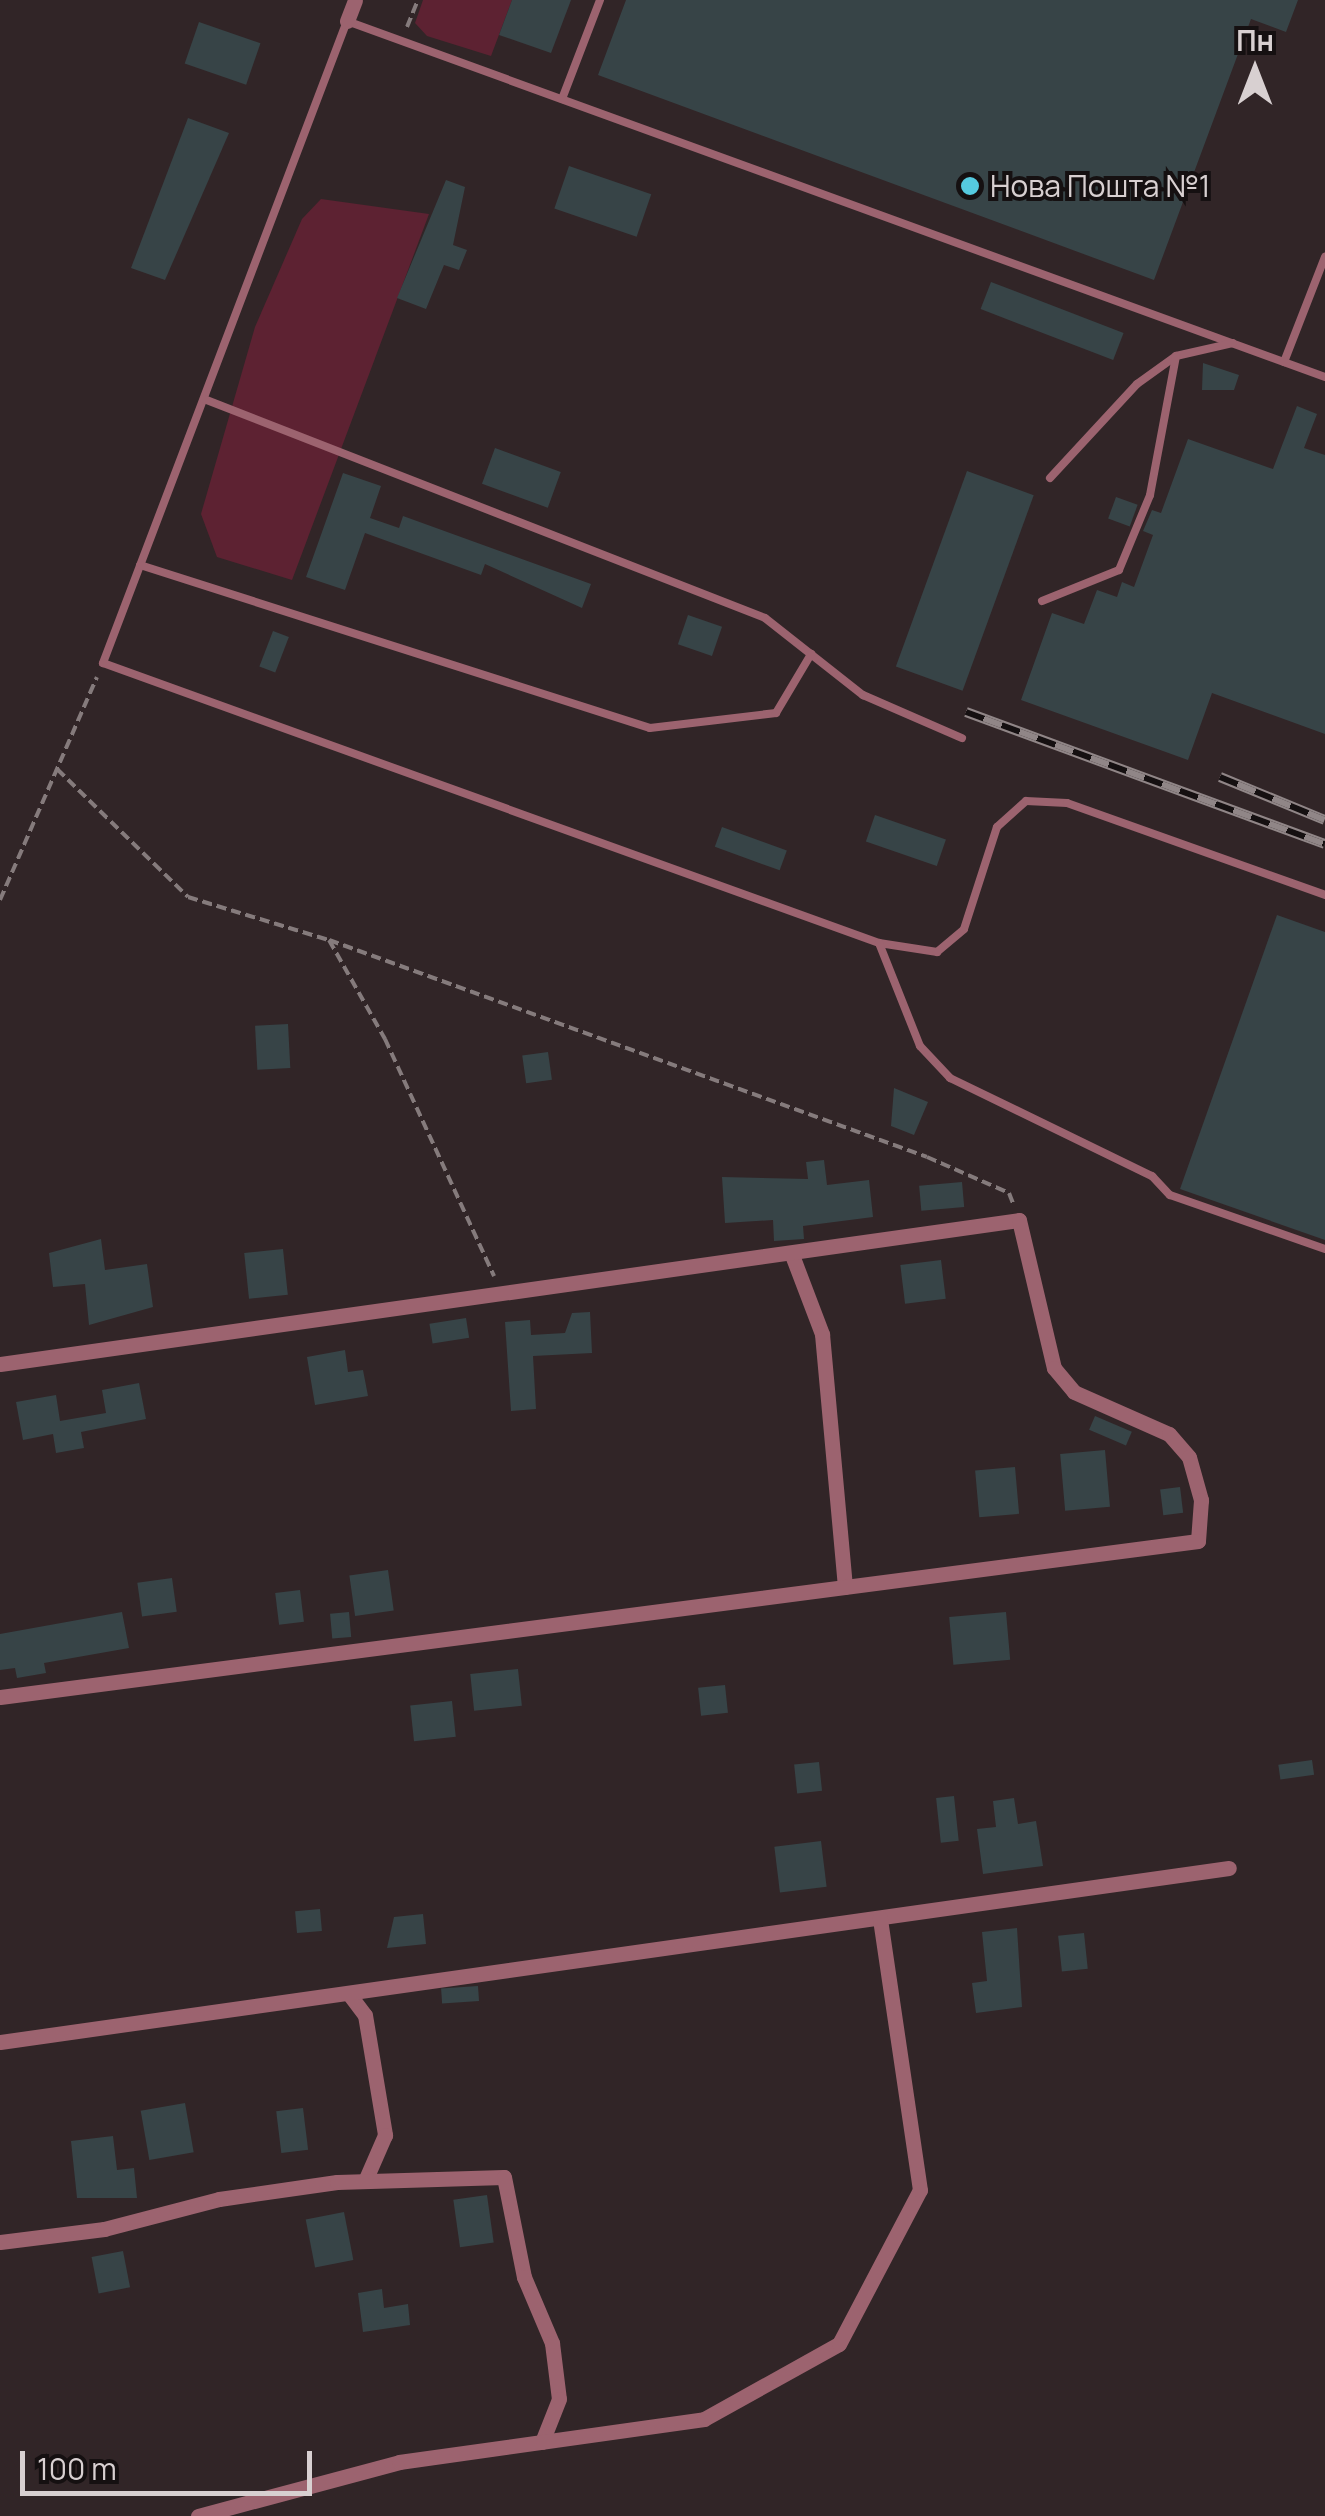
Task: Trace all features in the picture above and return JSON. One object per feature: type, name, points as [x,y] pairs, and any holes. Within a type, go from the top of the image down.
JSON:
[{"type":"street","points":[[347,21],[355,0]]},
{"type":"street","points":[[0,1364],[1019,1220],[1054,1368],[1074,1392],[1168,1434],[1188,1457],[1201,1500],[1198,1540],[0,1698]]},
{"type":"street","points":[[792,1255],[822,1334],[846,1587]]},
{"type":"street","points":[[0,2042],[1229,1868]]},
{"type":"street","points":[[198,2516],[399,2462],[704,2419],[839,2344],[920,2190],[880,1918]]},
{"type":"street","points":[[349,1994],[364,2015],[385,2135],[365,2181]]},
{"type":"street","points":[[0,2242],[104,2230],[219,2199],[365,2181],[504,2177],[524,2277],[552,2343],[559,2399],[542,2442]]},
{"type":"lane","points":[[562,100],[600,0]]},
{"type":"lane","points":[[1325,377],[347,21],[103,663],[879,944],[937,952],[964,928],[997,828],[1026,801],[1068,802],[1325,895]]},
{"type":"lane","points":[[1284,362],[1325,258]]},
{"type":"lane","points":[[1050,478],[1137,384],[1176,356],[1233,343]]},
{"type":"lane","points":[[1042,602],[1118,570],[1150,494],[1176,356]]},
{"type":"lane","points":[[204,399],[598,547],[765,618],[864,695],[962,738]]},
{"type":"lane","points":[[140,565],[650,728],[776,712],[811,654]]},
{"type":"lane","points":[[879,944],[920,1046],[950,1078],[1152,1176],[1170,1196],[1325,1249]]},
{"type":"path","points":[[402,41],[418,0]]},
{"type":"path","points":[[0,900],[103,663]]},
{"type":"path","points":[[58,769],[188,898],[328,940],[927,1157],[1009,1193],[1019,1220]]},
{"type":"path","points":[[328,940],[385,1039],[504,1294]]},
{"type":"shaded area","points":[[423,0],[512,0],[491,56],[427,36],[415,23]]},
{"type":"shaded area","points":[[321,199],[429,214],[292,580],[217,557],[201,514],[255,327],[302,219]]},
{"type":"building","points":[[512,0],[571,0],[551,53],[499,35]]},
{"type":"building","points":[[626,0],[1298,0],[1286,32],[1251,19],[1154,280],[598,75]]},
{"type":"building","points":[[199,22],[260,43],[246,85],[185,64]]},
{"type":"building","points":[[188,118],[229,133],[165,280],[131,268]]},
{"type":"building","points":[[569,166],[651,194],[637,237],[554,209]]},
{"type":"building","points":[[446,180],[465,187],[453,245],[467,250],[459,270],[444,265],[426,309],[397,298]]},
{"type":"building","points":[[991,282],[1124,333],[1113,360],[981,309]]},
{"type":"building","points":[[1203,363],[1239,375],[1234,390],[1202,390]]},
{"type":"building","points":[[1297,406],[1317,414],[1304,448],[1325,455],[1325,734],[1212,693],[1188,760],[1021,700],[1052,613],[1084,624],[1097,590],[1117,597],[1122,582],[1134,587],[1153,535],[1143,531],[1152,510],[1161,513],[1188,439],[1273,469]]},
{"type":"building","points":[[495,448],[561,472],[548,508],[482,484]]},
{"type":"building","points":[[967,471],[1034,495],[963,691],[896,666]]},
{"type":"building","points":[[343,473],[381,486],[370,518],[399,528],[403,516],[591,584],[582,608],[485,564],[481,575],[365,533],[345,590],[306,577]]},
{"type":"building","points":[[1116,497],[1138,505],[1130,526],[1108,519]]},
{"type":"building","points":[[688,615],[722,627],[712,656],[678,644]]},
{"type":"building","points":[[273,631],[289,637],[275,673],[259,666]]},
{"type":"building","points":[[875,815],[946,839],[937,866],[866,841]]},
{"type":"building","points":[[722,827],[787,851],[780,870],[715,847]]},
{"type":"building","points":[[1277,915],[1325,932],[1325,1240],[1180,1189]]},
{"type":"building","points":[[288,1024],[290,1068],[257,1070],[255,1026]]},
{"type":"building","points":[[548,1052],[552,1080],[526,1083],[522,1056]]},
{"type":"building","points":[[894,1088],[928,1102],[914,1135],[891,1126]]},
{"type":"building","points":[[824,1160],[827,1185],[869,1180],[873,1217],[803,1226],[804,1239],[774,1241],[773,1220],[725,1223],[722,1177],[808,1179],[806,1162]]},
{"type":"building","points":[[962,1182],[964,1207],[921,1211],[919,1186]]},
{"type":"building","points":[[101,1239],[105,1270],[147,1264],[153,1307],[89,1325],[85,1284],[53,1287],[49,1253]]},
{"type":"building","points":[[283,1249],[288,1295],[249,1299],[244,1253]]},
{"type":"building","points":[[941,1260],[946,1299],[905,1304],[900,1265]]},
{"type":"building","points":[[590,1312],[592,1353],[533,1356],[536,1409],[511,1411],[505,1322],[530,1320],[531,1335],[565,1333],[572,1313]]},
{"type":"building","points":[[466,1318],[469,1338],[433,1344],[429,1324]]},
{"type":"building","points":[[345,1350],[348,1372],[363,1370],[368,1396],[315,1405],[307,1357]]},
{"type":"building","points":[[139,1383],[146,1419],[81,1432],[84,1448],[56,1453],[53,1434],[23,1440],[16,1402],[56,1395],[60,1421],[106,1413],[102,1390]]},
{"type":"building","points":[[1095,1416],[1132,1432],[1126,1445],[1089,1430]]},
{"type":"building","points":[[1105,1450],[1110,1507],[1065,1511],[1060,1454]]},
{"type":"building","points":[[1015,1467],[1019,1514],[979,1517],[975,1470]]},
{"type":"building","points":[[1180,1487],[1183,1513],[1163,1515],[1160,1489]]},
{"type":"building","points":[[388,1570],[394,1611],[355,1616],[349,1575]]},
{"type":"building","points":[[172,1578],[177,1612],[142,1617],[137,1583]]},
{"type":"building","points":[[300,1590],[304,1622],[279,1625],[275,1593]]},
{"type":"building","points":[[122,1612],[129,1648],[44,1663],[46,1673],[17,1678],[15,1668],[0,1670],[0,1634]]},
{"type":"building","points":[[349,1612],[351,1637],[332,1639],[330,1614]]},
{"type":"building","points":[[1006,1612],[1010,1660],[953,1665],[949,1617]]},
{"type":"building","points":[[518,1669],[522,1706],[474,1711],[470,1674]]},
{"type":"building","points":[[725,1685],[728,1713],[701,1716],[698,1688]]},
{"type":"building","points":[[452,1701],[456,1737],[414,1741],[410,1705]]},
{"type":"building","points":[[1312,1760],[1314,1775],[1280,1780],[1278,1765]]},
{"type":"building","points":[[819,1762],[822,1791],[797,1793],[794,1765]]},
{"type":"building","points":[[954,1796],[959,1841],[941,1843],[936,1798]]},
{"type":"building","points":[[1014,1798],[1018,1824],[1036,1821],[1043,1866],[983,1874],[977,1829],[996,1827],[993,1801]]},
{"type":"building","points":[[821,1841],[827,1887],[780,1892],[774,1847]]},
{"type":"building","points":[[320,1909],[322,1931],[297,1933],[295,1911]]},
{"type":"building","points":[[423,1914],[426,1944],[387,1948],[394,1917]]},
{"type":"building","points":[[1017,1928],[1022,2007],[976,2013],[972,1983],[987,1981],[982,1932]]},
{"type":"building","points":[[1084,1933],[1088,1969],[1062,1972],[1058,1936]]},
{"type":"building","points":[[478,1986],[479,2001],[442,2004],[441,1989]]},
{"type":"building","points":[[185,2103],[194,2152],[149,2160],[141,2111]]},
{"type":"building","points":[[303,2108],[308,2150],[281,2153],[276,2111]]},
{"type":"building","points":[[113,2136],[117,2170],[134,2168],[137,2198],[77,2198],[71,2141]]},
{"type":"building","points":[[487,2195],[494,2243],[460,2247],[453,2200]]},
{"type":"building","points":[[344,2212],[353,2260],[315,2268],[306,2219]]},
{"type":"building","points":[[123,2251],[130,2287],[99,2293],[92,2257]]},
{"type":"building","points":[[382,2289],[384,2308],[408,2304],[410,2325],[363,2332],[358,2293]]},
{"type":"railway","points":[[966,712],[1325,844]]},
{"type":"railway","points":[[1220,777],[1325,820]]},
{"type":"place","name":"Нова Пошта №1","points":[[970,186]]}]
